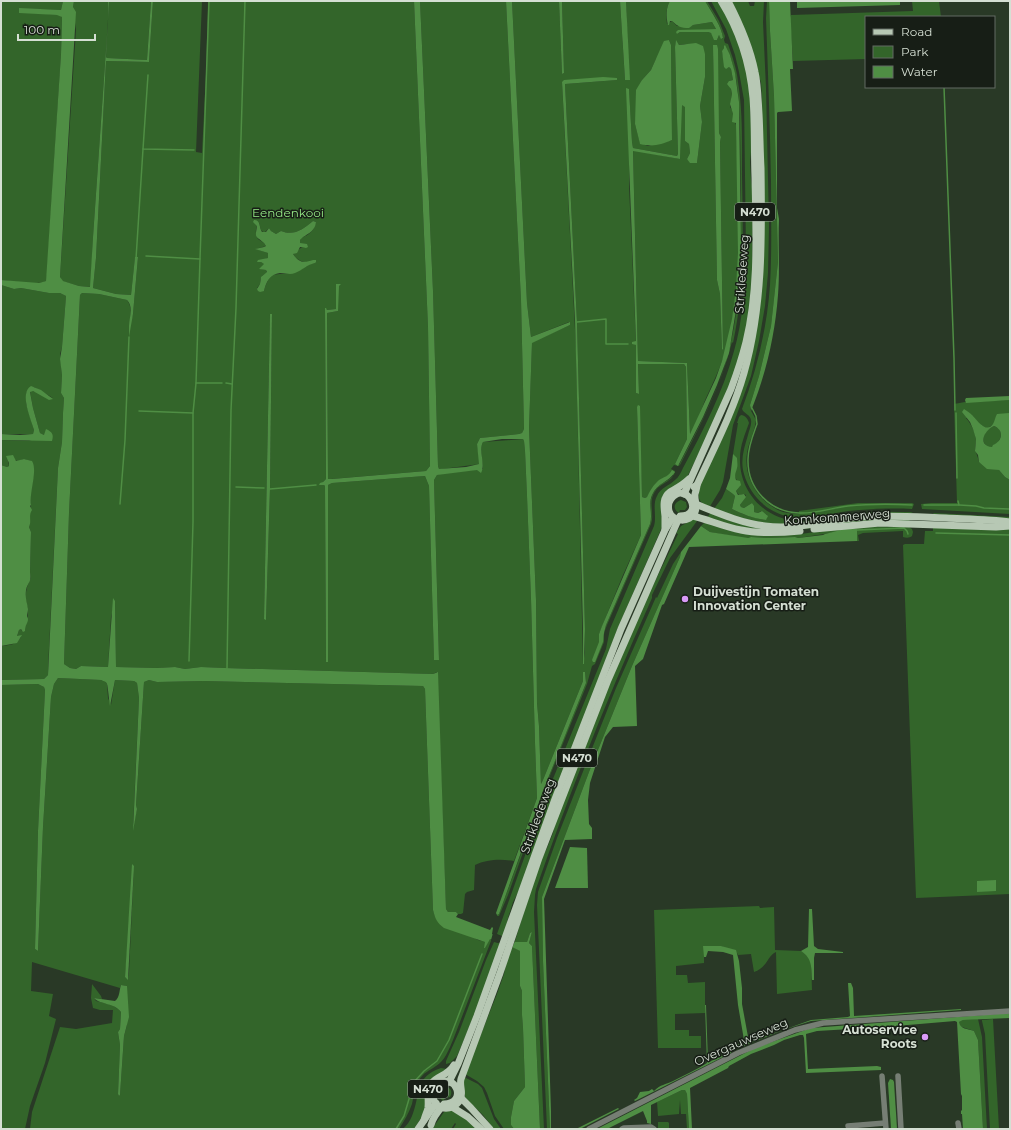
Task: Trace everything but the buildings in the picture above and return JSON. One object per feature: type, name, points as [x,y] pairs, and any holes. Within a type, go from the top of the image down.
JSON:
[{"type":"main road","name":"Strikledeweg","points":[[691,499],[690,478],[731,389],[746,343],[755,270],[756,219],[753,97],[744,52],[729,14],[721,1]]},
{"type":"main road","name":"Strikledeweg","points":[[691,499],[725,425],[744,374],[754,329],[760,271],[762,220],[758,96],[755,73],[749,50],[728,1]]},
{"type":"main road","name":"N470","points":[[665,530],[665,499],[668,494],[690,478]]},
{"type":"main road","name":"N470","points":[[691,499],[692,508],[686,516],[680,516],[677,519],[670,514],[668,508],[669,502],[675,495],[680,494],[691,499],[696,510],[693,516]]},
{"type":"main road","name":"Komkommerweg","points":[[691,499],[741,521],[773,527],[798,526],[881,516],[917,516],[1010,522]]},
{"type":"main road","name":"Komkommerweg","points":[[693,516],[740,530],[763,533],[880,523],[996,527],[1010,526]]},
{"type":"main road","points":[[677,519],[687,519],[693,516]]},
{"type":"main road","name":"Strikledeweg","points":[[458,1085],[500,973],[507,942],[553,806],[621,629],[665,530],[677,519]]},
{"type":"main road","name":"Strikledeweg","points":[[448,1082],[455,1071],[507,942],[608,680],[672,535],[677,519]]},
{"type":"main road","name":"N470","points":[[418,1129],[424,1120],[428,1109],[428,1094],[430,1086],[434,1081],[450,1071],[460,1057]]},
{"type":"main road","name":"N470","points":[[443,1107],[433,1097],[435,1088],[442,1082],[458,1085],[459,1100]]},
{"type":"main road","name":"N470","points":[[424,1120],[443,1107],[444,1104],[459,1100]]},
{"type":"main road","name":"N470","points":[[430,1127],[432,1121],[443,1107],[459,1100]]},
{"type":"main road","points":[[459,1100],[473,1111],[490,1129]]},
{"type":"main road","points":[[443,1107],[468,1117],[481,1129]]},
{"type":"street","name":"Overgauwseweg","points":[[589,1129],[738,1053],[794,1030],[823,1023],[1010,1011]]},
{"type":"street","points":[[848,1126],[886,1126],[882,1076]]},
{"type":"street","points":[[898,1076],[901,1129]]},
{"type":"street","points":[[622,1129],[651,1127],[654,1129]]},
{"type":"green space","points":[[1,1],[63,1],[61,10],[19,9],[19,12],[60,15],[62,17],[47,275],[46,281],[36,283],[1,280]]},
{"type":"green space","points":[[74,1],[108,1],[91,287],[79,286],[62,281],[60,277],[76,30],[73,7]]},
{"type":"green space","points":[[109,1],[151,1],[147,60],[106,57]]},
{"type":"green space","name":"Eendenkooi","points":[[153,1],[202,1],[196,152],[202,153],[208,1],[414,1],[428,327],[430,466],[426,471],[328,479],[327,313],[338,311],[336,284],[336,309],[327,310],[325,308],[326,479],[320,485],[325,486],[326,662],[328,662],[328,485],[332,483],[425,476],[429,486],[434,659],[439,659],[434,480],[437,475],[443,473],[483,469],[481,452],[483,442],[523,439],[527,496],[537,798],[514,861],[494,860],[475,865],[474,890],[465,894],[463,913],[461,914],[456,912],[448,912],[446,909],[437,672],[433,674],[201,667],[185,669],[175,667],[116,667],[115,601],[111,617],[108,667],[81,666],[76,669],[70,668],[64,664],[69,513],[80,295],[82,293],[99,294],[127,300],[131,310],[129,327],[133,314],[138,257],[135,258],[131,295],[116,294],[93,288],[96,258],[106,61],[149,62]],"holes":[[[313,221],[316,222],[314,228],[309,234],[301,238],[299,242],[302,247],[293,254],[300,261],[315,263],[289,274],[276,274],[272,276],[269,278],[264,291],[257,288],[260,284],[260,280],[267,273],[266,270],[261,269],[265,264],[258,262],[268,258],[268,253],[256,249],[266,246],[258,239],[256,235],[256,229],[259,223],[261,230],[264,233],[269,228],[276,234],[281,231],[290,233],[298,231]],[[270,314],[272,314],[270,488],[266,619],[264,619]]]},
{"type":"green space","points":[[420,1],[506,1],[521,300],[524,429],[522,433],[519,434],[480,438],[477,444],[480,464],[442,469],[439,469],[438,466],[433,291]]},
{"type":"green space","points":[[512,1],[559,1],[562,74],[564,73],[562,1],[620,1],[625,80],[629,80],[626,1],[670,1],[666,18],[667,24],[672,21],[677,26],[691,26],[712,22],[716,29],[677,31],[677,34],[680,32],[708,32],[711,33],[717,40],[719,35],[722,39],[720,28],[705,1],[707,1],[719,21],[725,36],[725,43],[728,44],[733,58],[741,105],[743,218],[740,302],[733,343],[732,342],[727,359],[733,334],[740,273],[741,191],[738,93],[730,55],[724,48],[722,52],[726,68],[729,67],[731,69],[733,80],[729,81],[732,94],[730,107],[736,125],[739,210],[738,268],[731,326],[725,353],[697,421],[690,434],[687,363],[638,361],[633,150],[680,159],[681,104],[685,106],[685,141],[689,144],[690,153],[687,159],[697,163],[702,122],[700,106],[705,77],[705,54],[685,44],[679,45],[676,41],[677,156],[633,148],[629,90],[629,186],[636,342],[632,342],[636,345],[636,393],[639,394],[638,363],[684,364],[686,367],[687,439],[675,464],[679,465],[717,387],[695,436],[680,465],[678,466],[674,465],[671,469],[675,471],[674,475],[670,474],[656,483],[645,498],[642,497],[639,406],[637,407],[641,535],[599,634],[599,642],[603,639],[604,634],[604,642],[595,664],[592,666],[587,684],[551,773],[508,895],[499,916],[497,916],[554,763],[586,683],[585,672],[583,672],[583,681],[541,784],[537,703],[536,600],[529,428],[532,342],[570,325],[569,322],[531,337],[527,303]],"holes":[[[669,40],[671,45],[672,140],[648,146],[640,143],[635,124],[642,80],[651,70],[656,59]],[[713,46],[719,133],[721,137],[723,349],[722,350],[720,294],[717,280]],[[617,80],[565,84],[577,322],[585,629],[585,652],[583,664],[576,349],[562,82]]]},
{"type":"green space","points":[[711,1],[720,1],[739,42],[749,80],[752,142],[750,162],[753,193],[752,283],[747,328],[737,367],[710,431],[687,477],[677,487],[662,527],[617,630],[522,885],[513,902],[504,937],[497,934],[548,791],[606,649],[610,629],[654,526],[655,507],[658,493],[679,476],[698,440],[724,381],[740,327],[746,252],[744,100],[735,55],[726,29]]},
{"type":"green space","points":[[730,1],[748,1],[750,6],[754,6],[755,1],[764,1],[763,22],[769,225],[768,273],[765,306],[751,376],[733,425],[723,482],[709,508],[699,499],[700,486],[746,367],[762,98],[761,82]]},
{"type":"green space","points":[[767,1],[769,1],[774,96],[778,262],[771,326],[759,376],[750,405],[750,409],[756,420],[749,444],[746,462],[750,480],[754,488],[767,503],[783,512],[799,514],[799,511],[858,503],[912,503],[914,504],[912,509],[856,510],[806,518],[785,516],[759,501],[748,484],[744,474],[742,464],[743,454],[751,422],[749,416],[742,409],[752,379],[764,333],[770,285],[771,182],[766,18]]},
{"type":"green space","points":[[912,1],[939,1],[941,16],[865,16],[865,59],[793,61],[791,15],[913,11]]},
{"type":"green space","points":[[1,285],[14,289],[21,288],[49,293],[60,293],[66,296],[62,347],[60,354],[62,375],[61,393],[64,398],[62,442],[58,468],[48,675],[44,679],[1,680],[1,646],[12,644],[19,640],[21,637],[17,636],[19,630],[21,629],[22,631],[24,629],[27,618],[28,610],[26,595],[27,586],[31,578],[31,532],[29,527],[31,505],[30,499],[34,471],[31,461],[24,459],[18,461],[8,460],[9,466],[7,467],[1,465],[1,440],[29,441],[44,435],[40,433],[30,391],[53,398],[34,387],[26,393],[26,403],[34,430],[33,434],[1,434]]},
{"type":"green space","points":[[1010,400],[1010,414],[1009,413],[988,428],[980,424],[973,416],[966,418],[975,433],[975,449],[979,462],[999,470],[1010,480],[1010,514],[922,509],[921,504],[957,503],[954,404],[965,402]]},
{"type":"green space","points":[[741,415],[748,420],[749,423],[740,454],[741,470],[744,482],[756,502],[774,515],[785,519],[804,521],[865,512],[913,512],[909,514],[809,524],[764,524],[713,510],[722,498],[726,489],[735,496],[732,509],[756,518],[765,520],[767,518],[767,515],[761,511],[758,513],[754,512],[752,503],[744,508],[741,507],[740,505],[746,495],[739,495],[736,491],[740,486],[735,477],[733,454],[737,423]]},
{"type":"green space","points":[[994,426],[999,429],[1001,436],[997,444],[988,447],[983,438],[986,432]]},
{"type":"green space","points":[[673,476],[670,480],[658,488],[653,494],[651,524],[605,631],[606,625],[650,524],[651,498],[653,493],[658,487]]},
{"type":"green space","points":[[681,500],[686,502],[687,507],[685,510],[680,510],[679,513],[675,510],[675,504]]},
{"type":"green space","points":[[711,512],[752,525],[910,518],[909,522],[860,523],[793,530],[742,529],[707,518]]},
{"type":"green space","points":[[933,514],[1010,517],[1010,520]]},
{"type":"green space","points":[[692,520],[700,520],[697,521],[670,558],[652,595],[562,816],[536,889],[534,912],[544,1129],[540,1129],[532,946],[529,943],[532,932],[530,933],[527,942],[514,942],[538,866],[553,833],[556,818],[583,746],[642,608],[678,534],[676,533],[681,526]]},
{"type":"green space","points":[[705,522],[717,526],[801,534],[855,526],[909,527],[913,532],[912,536],[907,538],[903,537],[903,531],[863,533],[858,535],[859,541],[857,541],[857,529],[798,538],[742,538],[710,532],[701,526]]},
{"type":"green space","points":[[933,526],[1010,528],[1010,894],[916,898],[903,545],[924,544],[925,531],[933,531]]},
{"type":"green space","points":[[681,552],[632,666],[589,772],[542,897],[543,961],[550,1129],[547,1129],[537,905],[538,892],[557,838],[616,688],[656,597],[657,598],[673,564]]},
{"type":"green space","points":[[58,678],[105,681],[107,684],[108,698],[111,705],[115,680],[134,681],[137,683],[139,698],[133,827],[137,809],[136,805],[144,682],[149,680],[157,682],[204,681],[423,686],[425,689],[433,910],[435,916],[478,940],[486,942],[485,948],[489,939],[491,939],[491,941],[448,1051],[439,1064],[425,1073],[419,1080],[411,1107],[399,1129],[30,1129],[32,1112],[60,1027],[76,1029],[112,1023],[113,1010],[100,1010],[93,1008],[91,998],[92,984],[102,999],[94,998],[96,1001],[106,1003],[121,1012],[120,1029],[118,1032],[120,1045],[119,1096],[124,1036],[127,1025],[127,986],[121,985],[120,988],[32,962],[31,991],[53,994],[49,1016],[56,1019],[45,1063],[30,1106],[25,1129],[1,1129],[1,685],[38,684],[44,687],[45,690],[38,831],[35,949],[38,951],[43,827],[51,697],[54,684]],"holes":[[[134,866],[128,979],[125,977]]]},
{"type":"green space","points":[[759,906],[760,908],[774,907],[775,950],[801,951],[804,952],[811,960],[812,990],[777,994],[776,952],[771,956],[765,965],[754,972],[751,954],[738,955],[737,953],[721,946],[704,946],[704,963],[676,966],[676,975],[687,975],[688,983],[705,982],[705,1013],[675,1014],[675,1030],[689,1030],[689,1036],[701,1036],[701,1048],[658,1048],[654,910]]},
{"type":"green space","points":[[494,942],[502,944],[457,1056],[450,1063],[446,1064],[446,1061],[459,1032]]},
{"type":"green space","points":[[513,947],[521,953],[520,986],[522,991],[525,1087],[514,1101],[511,1125],[514,1129],[504,1129],[495,1116],[484,1087],[465,1074],[497,994],[504,974],[509,950]]},
{"type":"green space","points":[[978,1019],[982,1037],[987,1129],[983,1129],[978,1040],[974,1031],[962,1027],[958,1023],[963,1020]]},
{"type":"green space","points":[[993,1019],[999,1129],[990,1129],[985,1034],[982,1021]]},
{"type":"green space","points":[[441,1068],[447,1069],[427,1102],[422,1117],[414,1129],[403,1129],[412,1116],[422,1081],[426,1076]]},
{"type":"green space","points":[[464,1077],[478,1084],[482,1088],[494,1119],[501,1129],[494,1129],[483,1115],[465,1098],[463,1084]]},
{"type":"green space","points":[[446,1087],[450,1089],[451,1093],[450,1097],[445,1098],[443,1101],[439,1093]]},
{"type":"green space","points":[[685,1090],[687,1094],[689,1129],[687,1129],[686,1114],[681,1114],[680,1100],[679,1114],[658,1116],[657,1102]]},
{"type":"green space","points":[[454,1110],[479,1129],[453,1129],[456,1124],[455,1123],[451,1129],[432,1129],[444,1112]]},
{"type":"green space","points":[[658,1122],[668,1122],[669,1129],[658,1129]]},
{"type":"water","points":[[63,1],[74,1],[73,7],[76,12],[60,277],[63,281],[79,286],[90,287],[108,21],[107,58],[147,60],[151,1],[153,1],[149,62],[106,61],[96,258],[93,288],[116,294],[131,295],[135,257],[138,257],[133,314],[129,337],[131,309],[127,300],[99,294],[82,293],[80,295],[69,513],[64,664],[70,668],[76,669],[81,666],[108,667],[113,598],[115,601],[116,667],[175,667],[185,669],[201,667],[433,674],[438,672],[446,909],[448,912],[456,912],[458,914],[456,917],[490,930],[492,927],[492,934],[514,942],[527,942],[530,933],[532,932],[529,943],[532,946],[540,1129],[514,1129],[511,1125],[514,1101],[525,1087],[522,991],[520,986],[520,951],[490,939],[484,948],[485,942],[444,928],[437,920],[433,910],[425,689],[423,686],[204,681],[157,682],[149,680],[144,682],[136,805],[137,809],[133,831],[139,698],[137,683],[134,681],[115,680],[110,706],[107,683],[101,680],[58,678],[54,684],[51,697],[43,827],[38,951],[35,949],[38,831],[45,690],[44,687],[38,684],[1,685],[1,680],[44,679],[48,675],[58,468],[62,442],[64,398],[61,393],[62,375],[60,359],[66,296],[60,293],[49,293],[21,288],[14,289],[1,285],[1,280],[39,283],[46,281],[61,54],[62,17],[57,15],[19,13],[19,8],[61,10]]},
{"type":"water","points":[[414,1],[420,1],[433,291],[439,469],[466,467],[479,464],[477,444],[480,438],[519,434],[522,433],[524,429],[521,300],[506,1],[512,1],[527,303],[531,337],[570,322],[570,325],[532,343],[529,428],[536,600],[537,703],[541,784],[583,681],[583,672],[585,672],[586,683],[543,791],[499,914],[497,915],[496,913],[537,798],[527,496],[523,439],[502,439],[483,442],[481,449],[483,466],[481,473],[477,470],[437,475],[434,480],[439,660],[434,660],[429,486],[425,476],[332,483],[328,485],[328,662],[326,662],[325,486],[319,485],[326,479],[325,308],[327,310],[336,309],[336,284],[341,284],[339,286],[338,311],[327,313],[328,479],[426,471],[430,466],[428,327]]},
{"type":"water","points":[[559,1],[562,1],[564,73],[562,74]]},
{"type":"water","points":[[620,1],[626,1],[630,80],[625,80]]},
{"type":"water","points":[[670,1],[705,1],[718,24],[723,38],[721,39],[719,35],[717,40],[714,40],[711,33],[708,32],[680,32],[677,34],[676,32],[678,30],[716,29],[712,22],[693,25],[689,28],[680,27],[672,21],[670,21],[668,25],[667,12]]},
{"type":"water","points":[[769,1],[790,1],[793,69],[790,69],[792,111],[777,113],[777,208],[779,219],[778,295],[775,325],[769,354],[751,411],[750,405],[759,376],[771,326],[778,262],[774,96]]},
{"type":"water","points":[[797,1],[900,1],[900,5],[797,8]]},
{"type":"water","points":[[669,40],[671,45],[672,140],[656,145],[640,144],[635,124],[636,90],[651,70],[664,41]]},
{"type":"water","points":[[676,40],[679,45],[696,43],[703,46],[705,54],[705,77],[700,106],[702,122],[697,163],[690,163],[687,159],[690,153],[689,144],[685,141],[685,107],[682,105],[680,159],[633,151],[638,361],[687,363],[690,434],[716,378],[722,361],[732,319],[736,289],[738,253],[736,123],[732,122],[733,114],[730,104],[732,94],[731,89],[727,84],[729,81],[733,80],[731,69],[729,67],[726,69],[724,67],[722,51],[725,45],[730,55],[735,73],[739,102],[741,244],[739,283],[729,353],[703,417],[678,466],[675,464],[687,439],[686,367],[684,364],[638,364],[639,394],[636,393],[636,345],[632,344],[632,342],[636,341],[626,88],[629,89],[633,148],[677,156]]},
{"type":"water","points":[[713,45],[717,45],[718,49],[719,133],[721,137],[722,350],[720,294],[717,280]]},
{"type":"water","points":[[603,77],[617,78],[617,80],[565,84],[577,322],[585,629],[583,664],[575,320],[562,82],[564,80]]},
{"type":"water","points":[[254,220],[258,221],[262,232],[266,232],[269,228],[276,234],[281,231],[290,233],[298,231],[313,221],[316,222],[314,229],[300,240],[300,243],[307,244],[308,247],[300,247],[297,253],[293,254],[302,262],[316,260],[316,262],[293,274],[280,273],[274,275],[267,282],[264,291],[258,291],[257,289],[260,284],[261,277],[267,272],[266,270],[259,269],[264,264],[257,262],[258,260],[268,258],[268,253],[255,249],[266,246],[256,236],[257,226],[253,222]]},
{"type":"water","points":[[270,314],[272,314],[270,488],[266,620],[264,619]]},
{"type":"water","points":[[31,386],[41,390],[53,399],[49,400],[33,391],[30,392],[40,433],[44,435],[46,429],[50,431],[53,435],[52,441],[1,440],[1,434],[33,434],[34,430],[26,400],[26,394]]},
{"type":"water","points":[[1010,396],[1010,400],[966,403],[965,400],[966,398]]},
{"type":"water","points":[[638,405],[640,406],[642,497],[647,497],[655,484],[668,475],[672,470],[675,472],[654,491],[652,495],[650,502],[650,524],[606,625],[603,642],[595,662],[593,662],[592,660],[599,642],[599,634],[602,626],[641,535]]},
{"type":"water","points":[[964,409],[987,428],[993,424],[997,414],[1010,414],[1010,480],[999,470],[987,469],[979,462],[978,455],[975,451],[976,439],[973,429],[970,422],[962,412]],"holes":[[[994,426],[1001,433],[999,441],[992,447],[988,446],[984,441],[985,435],[990,428]]]},
{"type":"water","points":[[733,454],[737,458],[735,478],[736,480],[740,481],[741,485],[736,491],[738,495],[744,494],[746,497],[740,505],[741,507],[744,508],[752,503],[754,506],[754,512],[758,513],[762,511],[768,516],[766,520],[757,519],[732,509],[735,496],[726,489],[730,478]]},
{"type":"water","points":[[13,455],[16,461],[24,459],[32,461],[34,465],[30,506],[32,510],[30,514],[29,527],[31,532],[30,582],[26,590],[28,622],[25,627],[25,631],[23,632],[21,629],[19,630],[17,636],[22,635],[17,643],[1,646],[1,465],[7,467],[9,466],[6,456]]},
{"type":"water","points":[[701,526],[710,532],[748,538],[798,538],[823,535],[845,529],[857,529],[857,541],[689,547],[664,604],[662,605],[643,659],[635,666],[637,726],[613,727],[605,737],[590,783],[588,800],[589,824],[592,828],[592,839],[565,840],[544,899],[551,1111],[550,1129],[543,961],[542,897],[589,772],[632,666],[681,552]]},
{"type":"water","points":[[570,847],[587,848],[588,888],[555,888]]},
{"type":"water","points":[[132,864],[134,866],[128,980],[125,977]]},
{"type":"water","points":[[996,880],[996,891],[977,892],[977,881]]},
{"type":"water","points":[[809,909],[812,909],[814,946],[818,949],[843,952],[815,953],[814,980],[812,980],[808,957],[801,951],[808,947]]},
{"type":"water","points":[[703,946],[721,946],[736,950],[739,961],[742,988],[742,1004],[749,1042],[811,1020],[850,1016],[848,983],[851,983],[853,988],[854,1016],[961,1010],[811,1021],[783,1030],[741,1047],[736,1043],[742,1046],[744,1040],[738,1005],[733,955],[723,952],[708,951],[706,957],[704,957]]},
{"type":"water","points":[[121,985],[127,986],[129,1017],[124,1036],[119,1096],[120,1045],[118,1032],[120,1029],[121,1012],[111,1005],[100,1002],[94,998],[115,1001],[119,996]]},
{"type":"water","points":[[705,1005],[708,1062],[730,1052],[732,1049],[731,1053],[635,1101],[634,1100],[640,1092],[649,1091],[652,1089],[654,1091],[707,1063]]},
{"type":"water","points":[[1010,1013],[1010,1018],[963,1020],[959,1022],[961,1026],[974,1031],[978,1040],[983,1129],[963,1129],[957,1022],[955,1021],[817,1031],[806,1034],[808,1069],[877,1066],[881,1067],[881,1070],[806,1073],[804,1038],[803,1035],[800,1035],[751,1054],[690,1088],[692,1129],[689,1129],[687,1094],[685,1090],[682,1090],[651,1105],[651,1124],[647,1123],[643,1111],[607,1129],[597,1129],[755,1048],[811,1028]]},
{"type":"water","points":[[890,1079],[894,1082],[897,1129],[891,1129],[888,1083]]},
{"type":"water","points":[[618,1108],[619,1109],[580,1129],[576,1129]]},
{"type":"pier","points":[[493,933],[515,941],[512,948],[491,940]]},
{"type":"waterway","points":[[200,259],[209,1]]},
{"type":"waterway","points":[[227,669],[231,410],[236,308],[245,1]]},
{"type":"waterway","points":[[148,75],[143,149],[194,150]]},
{"type":"waterway","points":[[944,88],[955,410]]},
{"type":"waterway","points":[[136,259],[143,149]]},
{"type":"waterway","points":[[146,256],[200,259],[196,383]]},
{"type":"waterway","points":[[577,322],[606,319],[606,344],[628,344]]},
{"type":"waterway","points":[[120,504],[125,440],[129,337]]},
{"type":"waterway","points":[[193,413],[196,383],[222,383]]},
{"type":"waterway","points":[[226,383],[232,384]]},
{"type":"waterway","points":[[752,408],[756,416],[757,424],[749,450],[749,470],[751,480],[756,489],[762,497],[770,503],[788,512],[799,513],[817,512],[856,505],[912,505]]},
{"type":"waterway","points":[[139,411],[193,413],[193,522],[189,661]]},
{"type":"waterway","points":[[956,413],[957,478]]},
{"type":"waterway","points":[[270,489],[316,485]]},
{"type":"waterway","points":[[236,487],[264,488]]},
{"type":"waterway","points":[[958,501],[959,505]]},
{"type":"waterway","points":[[924,505],[959,505],[1009,509]]},
{"type":"waterway","points":[[857,530],[904,528],[908,534]]},
{"type":"waterway","points":[[936,533],[1010,535]]},
{"type":"waterway","points":[[396,1129],[404,1116],[414,1082],[424,1071],[437,1061],[449,1040],[482,954]]},
{"type":"place","name":"Duijvestijn Tomaten Innovation Center","points":[[685,599]]},
{"type":"place","name":"Autoservice Roots","points":[[925,1037]]}]
